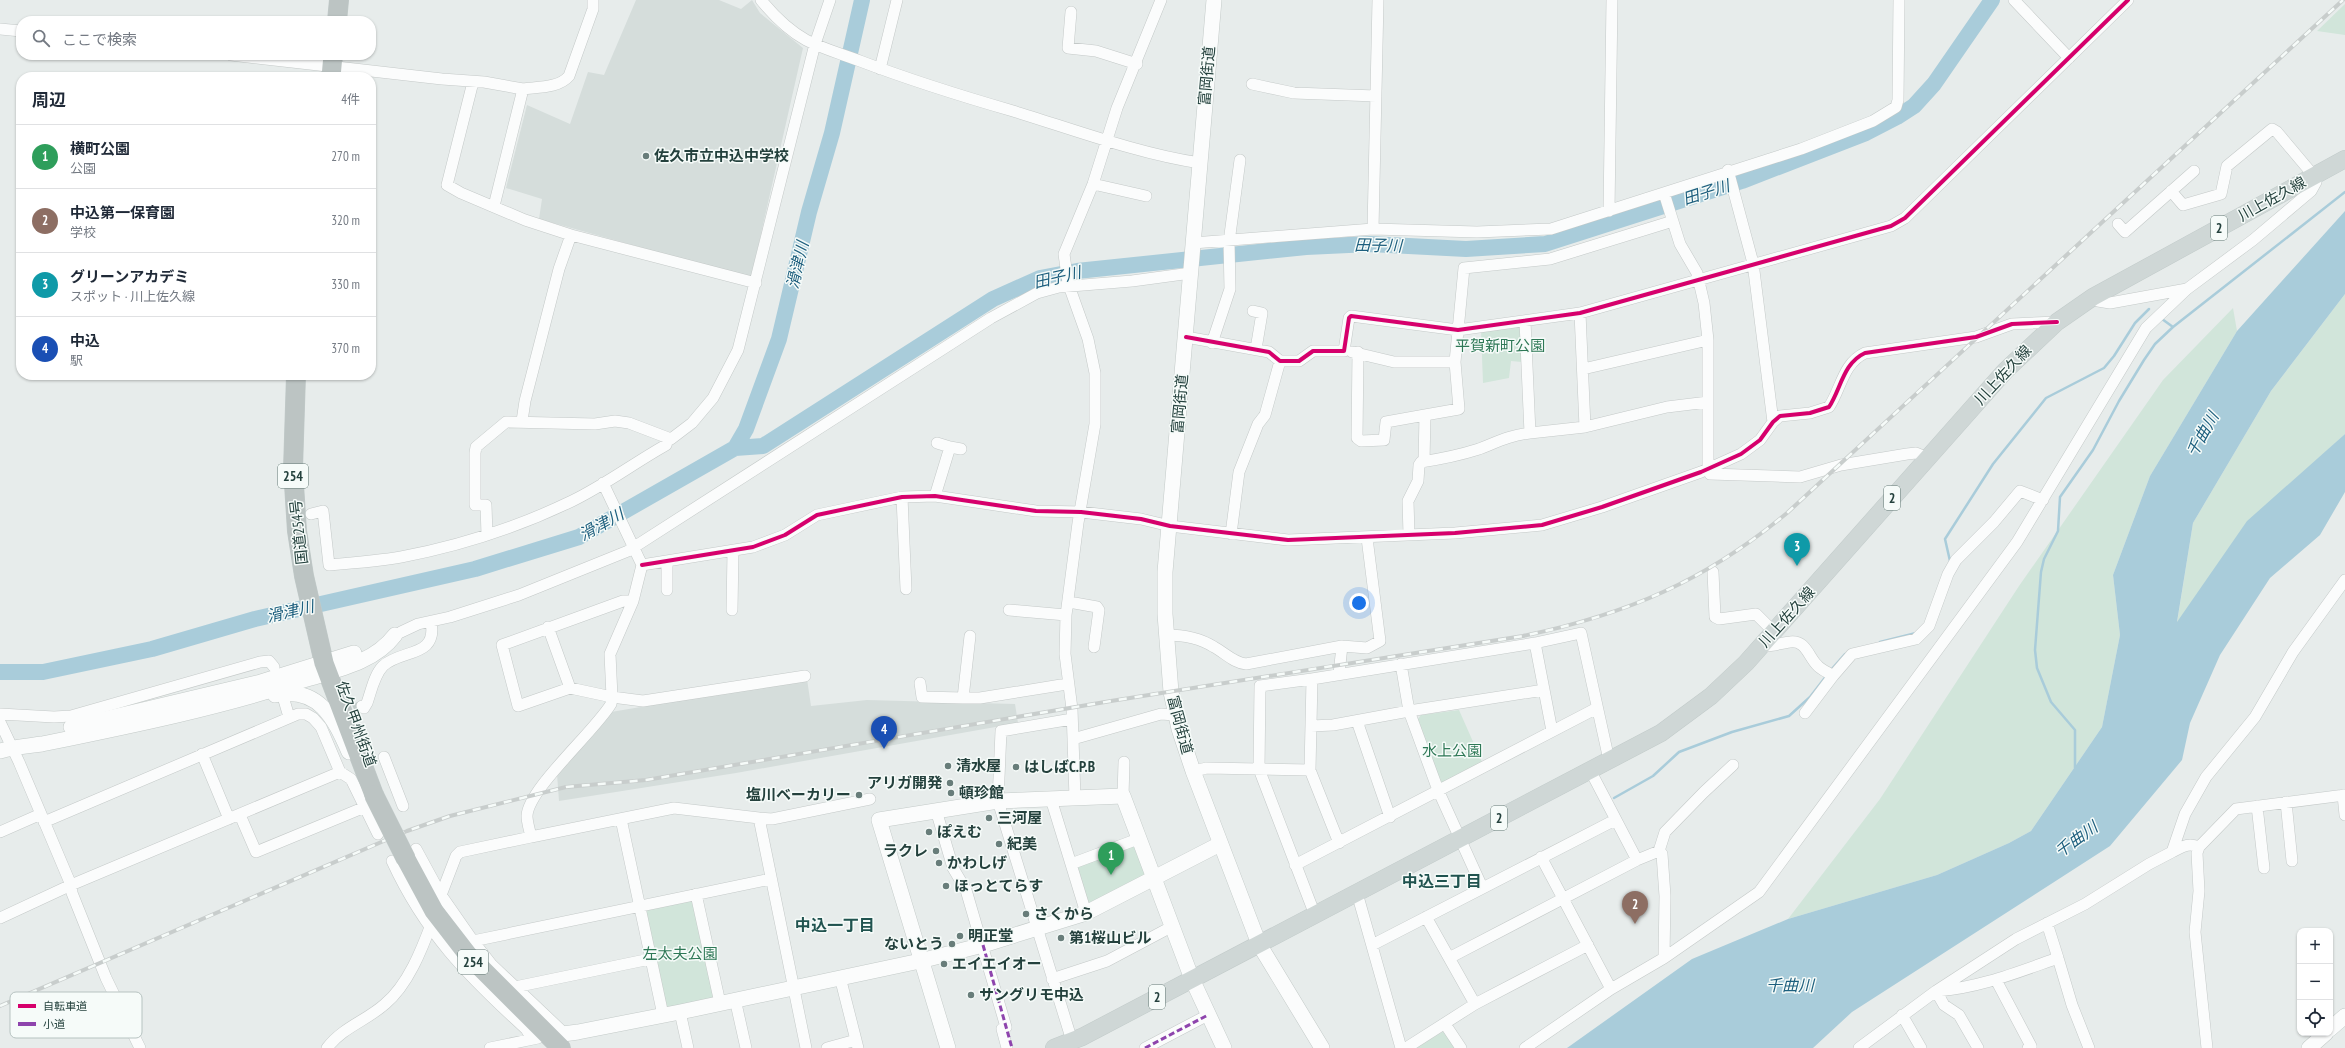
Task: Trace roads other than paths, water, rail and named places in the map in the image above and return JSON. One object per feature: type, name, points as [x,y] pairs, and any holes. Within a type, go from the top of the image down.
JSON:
[{"type":"highway","points":[[337,16],[339,0]]},
{"type":"highway","name":"国道254号","points":[[296,380],[293,469],[297,531],[304,576],[319,640],[330,667]]},
{"type":"highway","name":"佐久甲州街道","points":[[330,667],[373,796],[434,911],[468,956],[552,1039]]},
{"type":"main road","name":"富岡街道","points":[[1214,0],[1165,572],[1166,635],[1175,715],[1193,771],[1220,844],[1259,944],[1322,1048]]},
{"type":"main road","name":"川上佐久線","points":[[1609,760],[1661,733],[1686,716],[1732,678],[2005,371],[2057,322],[2094,297],[2345,159]]},
{"type":"main road","points":[[6,749],[37,736],[261,682],[369,658],[384,647],[398,633]]},
{"type":"main road","name":"佐久甲州街道","points":[[6,749],[40,744],[230,703],[330,667]]},
{"type":"main road","points":[[230,703],[253,701],[287,694],[314,700],[328,712],[357,769],[373,796]]},
{"type":"main road","name":"2","points":[[1054,1048],[1072,1041],[1192,979],[1609,760]]},
{"type":"main road","points":[[948,1048],[920,961],[879,820],[998,801],[1123,796],[1138,840],[1173,926],[1192,979],[1224,1048]]},
{"type":"main road","points":[[552,1039],[920,961],[983,945],[1086,913],[1220,844]]},
{"type":"main road","points":[[2333,1026],[2345,1016]]},
{"type":"main road","points":[[2309,1048],[2323,1036]]},
{"type":"street","points":[[277,60],[484,82],[523,89],[555,84],[565,81],[569,76],[593,9],[593,0]]},
{"type":"street","points":[[761,0],[783,24],[817,45],[920,84],[1106,139],[1177,159],[1200,163]]},
{"type":"street","points":[[487,535],[486,505],[475,505],[476,447],[506,422],[522,421],[595,424],[615,421],[629,422],[668,439],[674,439],[692,423],[713,398],[726,376],[738,350],[830,0]]},
{"type":"street","points":[[879,68],[896,0]]},
{"type":"street","points":[[1076,798],[1072,719],[1067,684],[1065,654],[1066,615],[1095,424],[1095,373],[1088,339],[1068,285],[1064,254],[1093,184],[1106,139],[1137,64],[1161,0]]},
{"type":"street","points":[[1373,229],[1378,0]]},
{"type":"street","points":[[1609,211],[1612,0]]},
{"type":"street","points":[[1193,245],[1373,229],[1477,232],[1541,230],[1577,222],[1665,195],[1839,135],[1873,121],[1896,107],[1898,100],[1900,0]]},
{"type":"street","points":[[2014,0],[2070,58]]},
{"type":"street","points":[[1344,351],[1349,318],[1352,316],[1458,330],[1580,313],[1699,278],[1891,226],[1905,218],[2128,0]]},
{"type":"street","points":[[1071,12],[1068,48],[1096,51],[1137,64]]},
{"type":"street","points":[[0,28],[16,30]]},
{"type":"street","points":[[473,82],[447,185],[526,220],[571,235],[756,283]]},
{"type":"street","points":[[1252,84],[1294,93],[1376,96]]},
{"type":"street","points":[[494,206],[523,89]]},
{"type":"street","points":[[1525,1048],[1611,989],[1664,958],[1736,906],[1759,892],[1947,635],[1988,584],[2043,500],[2146,328],[2187,289],[2253,240],[2311,191],[2316,182],[2314,176],[2277,132],[2272,129],[2227,166],[2221,194],[2183,205],[2171,191]]},
{"type":"street","points":[[1212,343],[1230,289],[1229,241],[1240,160]]},
{"type":"street","points":[[2118,224],[2125,232],[2194,171]]},
{"type":"street","points":[[1729,173],[1736,194],[1753,263],[1773,422]]},
{"type":"street","points":[[1093,184],[1146,196]]},
{"type":"street","points":[[1665,195],[1680,244],[1699,278],[1704,302],[1708,340],[1708,469],[1710,474],[1800,477],[1841,465],[1907,454],[1916,453],[1928,458]]},
{"type":"street","points":[[1358,352],[1357,438],[1361,441],[1384,440],[1386,422],[1459,409],[1455,362],[1464,271],[1468,266],[1550,259],[1672,217]]},
{"type":"street","points":[[522,421],[525,400],[559,269],[571,235]]},
{"type":"street","points":[[398,633],[418,624],[431,622],[519,595],[634,546],[1008,308],[1038,293],[1068,285],[1132,281],[1191,269]]},
{"type":"street","points":[[2094,297],[2098,301],[2110,303],[2187,289]]},
{"type":"street","points":[[1253,311],[1262,313],[1256,349]]},
{"type":"street","points":[[1580,313],[1585,427]]},
{"type":"street","points":[[1525,321],[1530,433]]},
{"type":"street","points":[[642,566],[770,543],[818,515],[902,497],[935,496],[1036,511],[1081,512],[1141,520],[1170,526],[1288,540],[1367,538],[1409,534],[1455,533],[1542,525],[1602,507],[1708,469],[1741,454],[1760,440],[1773,422],[1785,414],[1810,413],[1829,407],[1848,368],[1857,357],[1865,353],[1976,337],[2012,324],[2057,322]]},
{"type":"street","points":[[1186,337],[1212,343],[1269,352],[1280,362],[1299,361],[1312,351],[1344,351],[1358,352],[1394,362],[1455,362]]},
{"type":"street","points":[[1583,369],[1708,340]]},
{"type":"street","points":[[1231,534],[1239,472],[1258,424],[1265,416],[1280,362]]},
{"type":"street","points":[[1409,534],[1409,496],[1418,481],[1419,465],[1424,462],[1457,455],[1480,448],[1500,439],[1530,433],[1585,427],[1667,408],[1708,402]]},
{"type":"street","points":[[1424,462],[1425,416]]},
{"type":"street","points":[[311,514],[323,511],[329,566],[400,557],[487,535],[545,513],[603,484],[666,445],[668,439]]},
{"type":"street","points":[[935,496],[955,448],[937,443]]},
{"type":"street","points":[[531,837],[527,816],[539,789],[607,711],[612,697],[610,654],[634,601],[642,566],[634,546],[603,484]]},
{"type":"street","points":[[1805,713],[1830,674],[1852,654],[1916,639],[1920,636],[1929,626],[1948,574],[1956,560],[1994,522],[2020,491],[2043,500]]},
{"type":"street","points":[[902,497],[906,589]]},
{"type":"street","points":[[1166,635],[1197,639],[1215,647],[1239,663],[1246,664],[1342,646],[1367,648],[1380,641],[1367,538]]},
{"type":"street","points":[[732,551],[732,610]]},
{"type":"street","points":[[667,562],[667,590]]},
{"type":"street","points":[[1713,572],[1715,617],[1718,619],[1756,614],[1774,632]]},
{"type":"street","points":[[2172,852],[2185,814],[2206,777],[2255,717],[2294,652],[2345,580]]},
{"type":"street","points":[[634,601],[623,600],[502,645],[518,706],[570,688],[644,702],[805,676]]},
{"type":"street","points":[[1069,602],[1097,607],[1100,610],[1094,647]]},
{"type":"street","points":[[1009,610],[1066,615]]},
{"type":"street","points":[[362,706],[364,708],[367,703],[381,668],[386,664],[421,649],[430,641],[432,636],[431,622]]},
{"type":"street","points":[[548,628],[570,688]]},
{"type":"street","points":[[1315,915],[1259,769],[1260,686],[1535,643],[1580,633],[1609,760]]},
{"type":"street","points":[[963,698],[970,636]]},
{"type":"street","points":[[1761,646],[1770,647],[1790,642],[1799,643],[1804,646],[1817,666],[1830,674]]},
{"type":"street","points":[[1535,643],[1552,731]]},
{"type":"street","points":[[1339,674],[1342,646]]},
{"type":"street","points":[[0,714],[54,718],[71,716],[260,662],[269,661],[274,666]]},
{"type":"street","points":[[1401,664],[1409,711],[1438,790],[1482,887]]},
{"type":"street","points":[[1312,679],[1310,770],[1339,843]]},
{"type":"street","points":[[920,683],[922,696],[963,698],[980,698],[1067,684]]},
{"type":"street","points":[[1312,726],[1357,721],[1409,711],[1544,690]]},
{"type":"street","points":[[284,700],[289,717]]},
{"type":"street","points":[[1295,865],[1390,817],[1438,790],[1597,708]]},
{"type":"street","points":[[0,832],[42,818],[202,754],[289,717],[298,714],[306,714],[322,722],[340,772],[373,796],[378,834]]},
{"type":"street","points":[[1073,739],[1161,714],[1175,715]]},
{"type":"street","points":[[1072,719],[1001,731],[998,801],[1072,1041]]},
{"type":"street","points":[[1357,721],[1390,817]]},
{"type":"street","points":[[0,722],[6,749],[42,818],[71,885],[72,893],[113,992]]},
{"type":"street","points":[[202,754],[229,819]]},
{"type":"street","points":[[384,757],[403,806]]},
{"type":"street","points":[[1123,796],[1124,762]]},
{"type":"street","points":[[1659,851],[1665,832],[1733,765]]},
{"type":"street","points":[[1193,771],[1207,768],[1310,770]]},
{"type":"street","points":[[1590,770],[1637,860]]},
{"type":"street","points":[[0,918],[71,885],[340,772]]},
{"type":"street","points":[[2207,1048],[2195,932],[2199,890],[2197,866],[2199,847],[2236,809],[2344,795],[2345,815]]},
{"type":"street","points":[[240,815],[256,852],[373,796]]},
{"type":"street","points":[[440,898],[456,856],[460,852],[674,808],[772,819],[870,799]]},
{"type":"street","points":[[1051,799],[1086,913]]},
{"type":"street","points":[[2286,802],[2292,862]]},
{"type":"street","points":[[2257,806],[2264,868]]},
{"type":"street","points":[[936,810],[953,868],[966,890],[983,945],[1006,1027],[1002,1029],[1007,1048]]},
{"type":"street","points":[[759,818],[806,1048]]},
{"type":"street","points":[[621,819],[662,1015]]},
{"type":"street","points":[[1372,945],[1482,887],[1615,820]]},
{"type":"street","points":[[1071,864],[1138,840]]},
{"type":"street","points":[[1859,1048],[1936,991],[2016,938],[2085,904],[2148,864],[2185,845],[2192,844],[2199,847]]},
{"type":"street","points":[[1659,851],[1662,854],[1666,896],[1664,958]]},
{"type":"street","points":[[1449,958],[1637,860],[1659,851]]},
{"type":"street","points":[[405,856],[473,941],[515,987],[552,1039]]},
{"type":"street","points":[[405,856],[431,925],[468,975],[526,1029],[552,1039]]},
{"type":"street","points":[[1541,857],[1611,989]]},
{"type":"street","points":[[473,941],[771,879]]},
{"type":"street","points":[[1357,893],[1401,1048]]},
{"type":"street","points":[[696,894],[720,1003]]},
{"type":"street","points":[[1426,917],[1475,1004]]},
{"type":"street","points":[[2047,923],[2072,1005],[2089,1048]]},
{"type":"street","points":[[327,1048],[338,1035],[385,1005],[394,996],[416,959],[431,925]]},
{"type":"street","points":[[1052,979],[1107,961],[1173,926]]},
{"type":"street","points":[[1406,1048],[1475,1004],[1588,945]]},
{"type":"street","points":[[1936,991],[1954,990],[1996,980],[2058,958]]},
{"type":"street","points":[[515,987],[650,959]]},
{"type":"street","points":[[827,1048],[857,1044],[840,977]]},
{"type":"street","points":[[1996,980],[2031,1046],[2028,1048]]},
{"type":"street","points":[[1936,991],[1944,1004],[1959,1015],[1978,1048]]},
{"type":"street","points":[[735,999],[746,1048]]},
{"type":"street","points":[[680,1012],[688,1048]]},
{"type":"street","points":[[1145,1048],[1208,1015]]},
{"type":"street","points":[[1902,1015],[1920,1048]]},
{"type":"street","points":[[1445,1024],[1461,1048]]},
{"type":"street","points":[[135,1038],[140,1048]]},
{"type":"street","points":[[490,1048],[552,1039]]},
{"type":"water","name":"千曲川","points":[[2345,211],[2345,294],[2271,391],[2193,523],[2177,622],[2247,521],[2345,434],[2345,492],[2320,535],[2270,578],[2220,655],[2190,723],[2182,760],[2110,846],[1852,1012],[1813,1048],[1567,1048],[1692,959],[1788,919],[1937,875],[2009,843],[2031,831],[2102,727],[2120,635],[2113,575],[2150,476],[2237,331]]},
{"type":"waterway","name":"滑津川","points":[[0,672],[43,672],[152,649],[255,619],[475,569],[579,537],[735,448],[746,429],[779,339],[809,212],[832,133],[862,0]]},
{"type":"waterway","name":"田子川","points":[[735,448],[763,446],[993,299],[1040,278],[1077,271],[1306,247],[1370,244],[1466,249],[1545,244],[1742,181],[1866,133],[1897,117],[1914,106],[1934,84],[1992,0]]},
{"type":"waterway","points":[[2075,768],[2075,730],[2051,702],[2037,668],[2035,650],[2041,572],[2044,559],[2058,531],[2060,497],[2093,450],[2119,401],[2155,344],[2173,327],[2345,192]]},
{"type":"waterway","points":[[1950,561],[1945,539],[1993,464],[2046,398],[2104,368],[2114,356],[2135,323],[2149,309]]},
{"type":"waterway","points":[[2162,319],[2173,327]]},
{"type":"waterway","points":[[1880,642],[1916,633]]},
{"type":"waterway","points":[[1830,671],[1845,654]]},
{"type":"waterway","points":[[1614,798],[1653,776],[1679,752],[1732,732],[1789,716],[1810,697],[1827,675]]},
{"type":"tunnel","points":[[339,716],[362,706]]},
{"type":"railway","points":[[33,992],[407,831],[450,816],[566,787],[646,780],[1111,701],[1523,636],[1597,617],[1664,592],[1726,558],[1787,513],[2343,0]]},
{"type":"railway","points":[[0,1006],[10,1002]]},
{"type":"place","name":"佐久市立中込中学校","points":[[646,156]]},
{"type":"place","name":"グリーンアカデミ","points":[[1797,566]]},
{"type":"place","name":"中込","points":[[884,749]]},
{"type":"place","name":"清水屋","points":[[948,766]]},
{"type":"place","name":"はしばC.P.B","points":[[1016,767]]},
{"type":"place","name":"アリガ開発","points":[[950,783]]},
{"type":"place","name":"頓珍館","points":[[951,793]]},
{"type":"place","name":"塩川ベーカリー","points":[[859,795]]},
{"type":"place","name":"三河屋","points":[[989,818]]},
{"type":"place","name":"ぽえむ","points":[[929,832]]},
{"type":"place","name":"紀美","points":[[999,844]]},
{"type":"place","name":"ラクレ","points":[[936,851]]},
{"type":"place","name":"かわしげ","points":[[939,863]]},
{"type":"place","name":"横町公園","points":[[1111,875]]},
{"type":"place","name":"ほっとてらす","points":[[946,886]]},
{"type":"place","name":"さくから","points":[[1026,914]]},
{"type":"place","name":"中込第一保育園","points":[[1635,924]]},
{"type":"place","name":"明正堂","points":[[960,936]]},
{"type":"place","name":"第1桜山ビル","points":[[1061,938]]},
{"type":"place","name":"ないとう","points":[[952,944]]},
{"type":"place","name":"エイエイオー","points":[[944,964]]},
{"type":"place","name":"サングリモ中込","points":[[971,995]]},
{"type":"district","name":"中込三丁目","points":[[1442,881]]},
{"type":"district","name":"中込一丁目","points":[[835,925]]},
{"type":"park label","name":"平賀新町公園","points":[[1500,346]]},
{"type":"park label","name":"水上公園","points":[[1452,751]]},
{"type":"park label","name":"左太夫公園","points":[[680,954]]}]
